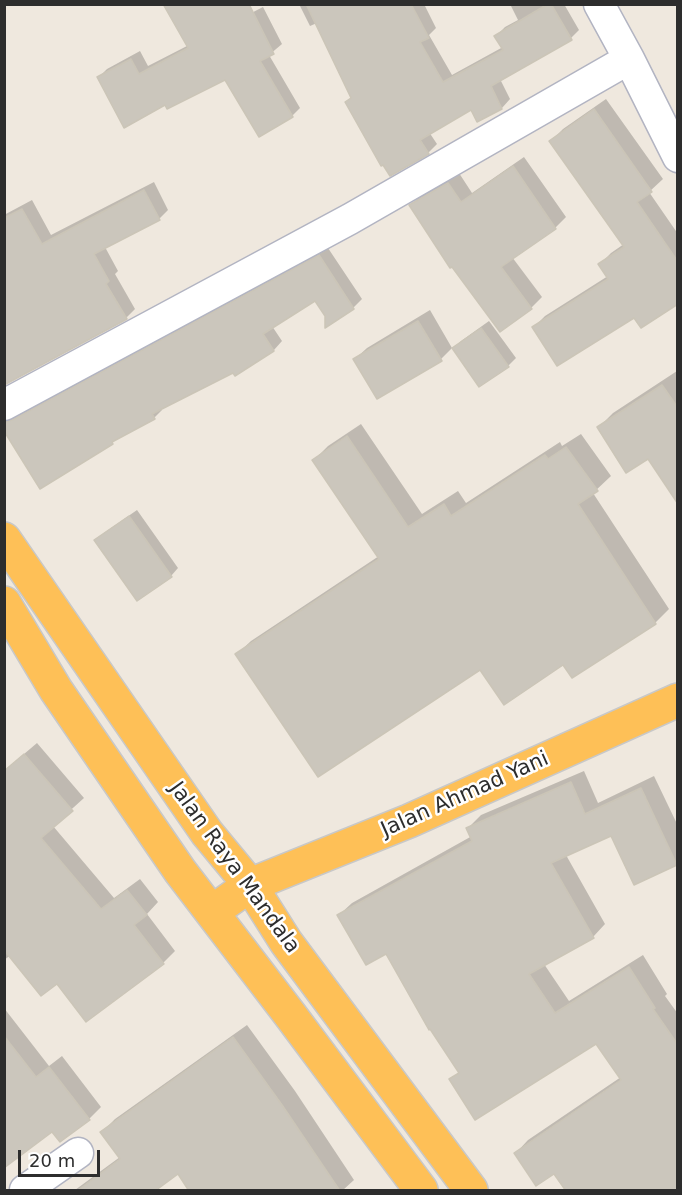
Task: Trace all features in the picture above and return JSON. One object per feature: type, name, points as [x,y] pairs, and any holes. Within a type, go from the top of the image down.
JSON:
[{"type":"highway","name":"Jalan Raya Mandala","points":[[4,539],[207,833],[250,885],[286,942],[471,1191]]},
{"type":"highway","name":"Jalan Raya Mandala","points":[[4,603],[56,690],[180,871],[421,1191]]},
{"type":"highway","name":"Jalan Ahmad Yani","points":[[212,912],[250,885],[409,821],[678,700]]},
{"type":"street","points":[[599,4],[678,157]]},
{"type":"street","points":[[4,405],[350,219],[629,59]]},
{"type":"street","points":[[25,1191],[78,1153]]},
{"type":"building","points":[[163,4],[249,4],[274,54],[260,61],[293,117],[259,137],[225,80],[167,109],[165,105],[124,128],[97,77],[131,59],[139,74],[188,48]]},
{"type":"building","points":[[306,4],[411,4],[429,38],[420,42],[443,82],[503,50],[494,36],[548,4],[551,4],[572,40],[491,86],[502,109],[477,122],[471,110],[420,140],[429,154],[390,176],[383,165],[381,166],[345,102],[351,98]]},
{"type":"building","points":[[594,109],[652,192],[637,202],[678,262],[678,304],[641,328],[634,318],[557,366],[532,327],[608,279],[598,264],[624,247],[549,141]]},
{"type":"building","points":[[513,166],[556,229],[501,267],[532,309],[500,332],[452,267],[450,268],[409,205],[448,183],[461,202]]},
{"type":"building","points":[[144,190],[160,220],[94,254],[109,281],[106,284],[127,319],[4,385],[4,218],[22,209],[42,244]]},
{"type":"building","points":[[319,255],[354,309],[325,328],[325,316],[315,301],[263,334],[274,351],[235,376],[233,373],[152,414],[155,419],[112,442],[113,444],[40,489],[4,431],[4,422],[12,420]]},
{"type":"building","points":[[418,321],[442,361],[377,399],[353,359]]},
{"type":"building","points":[[481,328],[509,367],[479,387],[452,348]]},
{"type":"building","points":[[662,385],[678,408],[678,504],[648,459],[626,473],[597,427]]},
{"type":"building","points":[[347,436],[408,527],[444,504],[451,516],[545,455],[548,459],[566,447],[598,491],[578,504],[656,624],[572,678],[563,665],[504,705],[480,670],[318,777],[235,654],[379,559],[312,460]]},
{"type":"building","points":[[129,516],[172,577],[137,601],[94,540]]},
{"type":"building","points":[[24,754],[73,811],[41,838],[101,909],[127,890],[147,915],[134,925],[164,964],[86,1022],[57,984],[41,996],[4,950],[4,771]]},
{"type":"building","points":[[571,782],[585,814],[641,788],[677,865],[634,885],[611,836],[551,863],[594,938],[529,974],[555,1013],[629,967],[655,1008],[653,1009],[678,1045],[678,1191],[566,1191],[554,1174],[536,1186],[514,1153],[621,1080],[596,1044],[475,1120],[449,1079],[459,1073],[429,1030],[386,954],[366,965],[337,915],[472,841],[466,828]]},
{"type":"building","points":[[4,1036],[36,1077],[49,1067],[90,1120],[60,1142],[52,1132],[4,1168]]},
{"type":"building","points":[[233,1037],[340,1191],[189,1191],[178,1174],[155,1191],[77,1191],[120,1159],[100,1132]]}]
